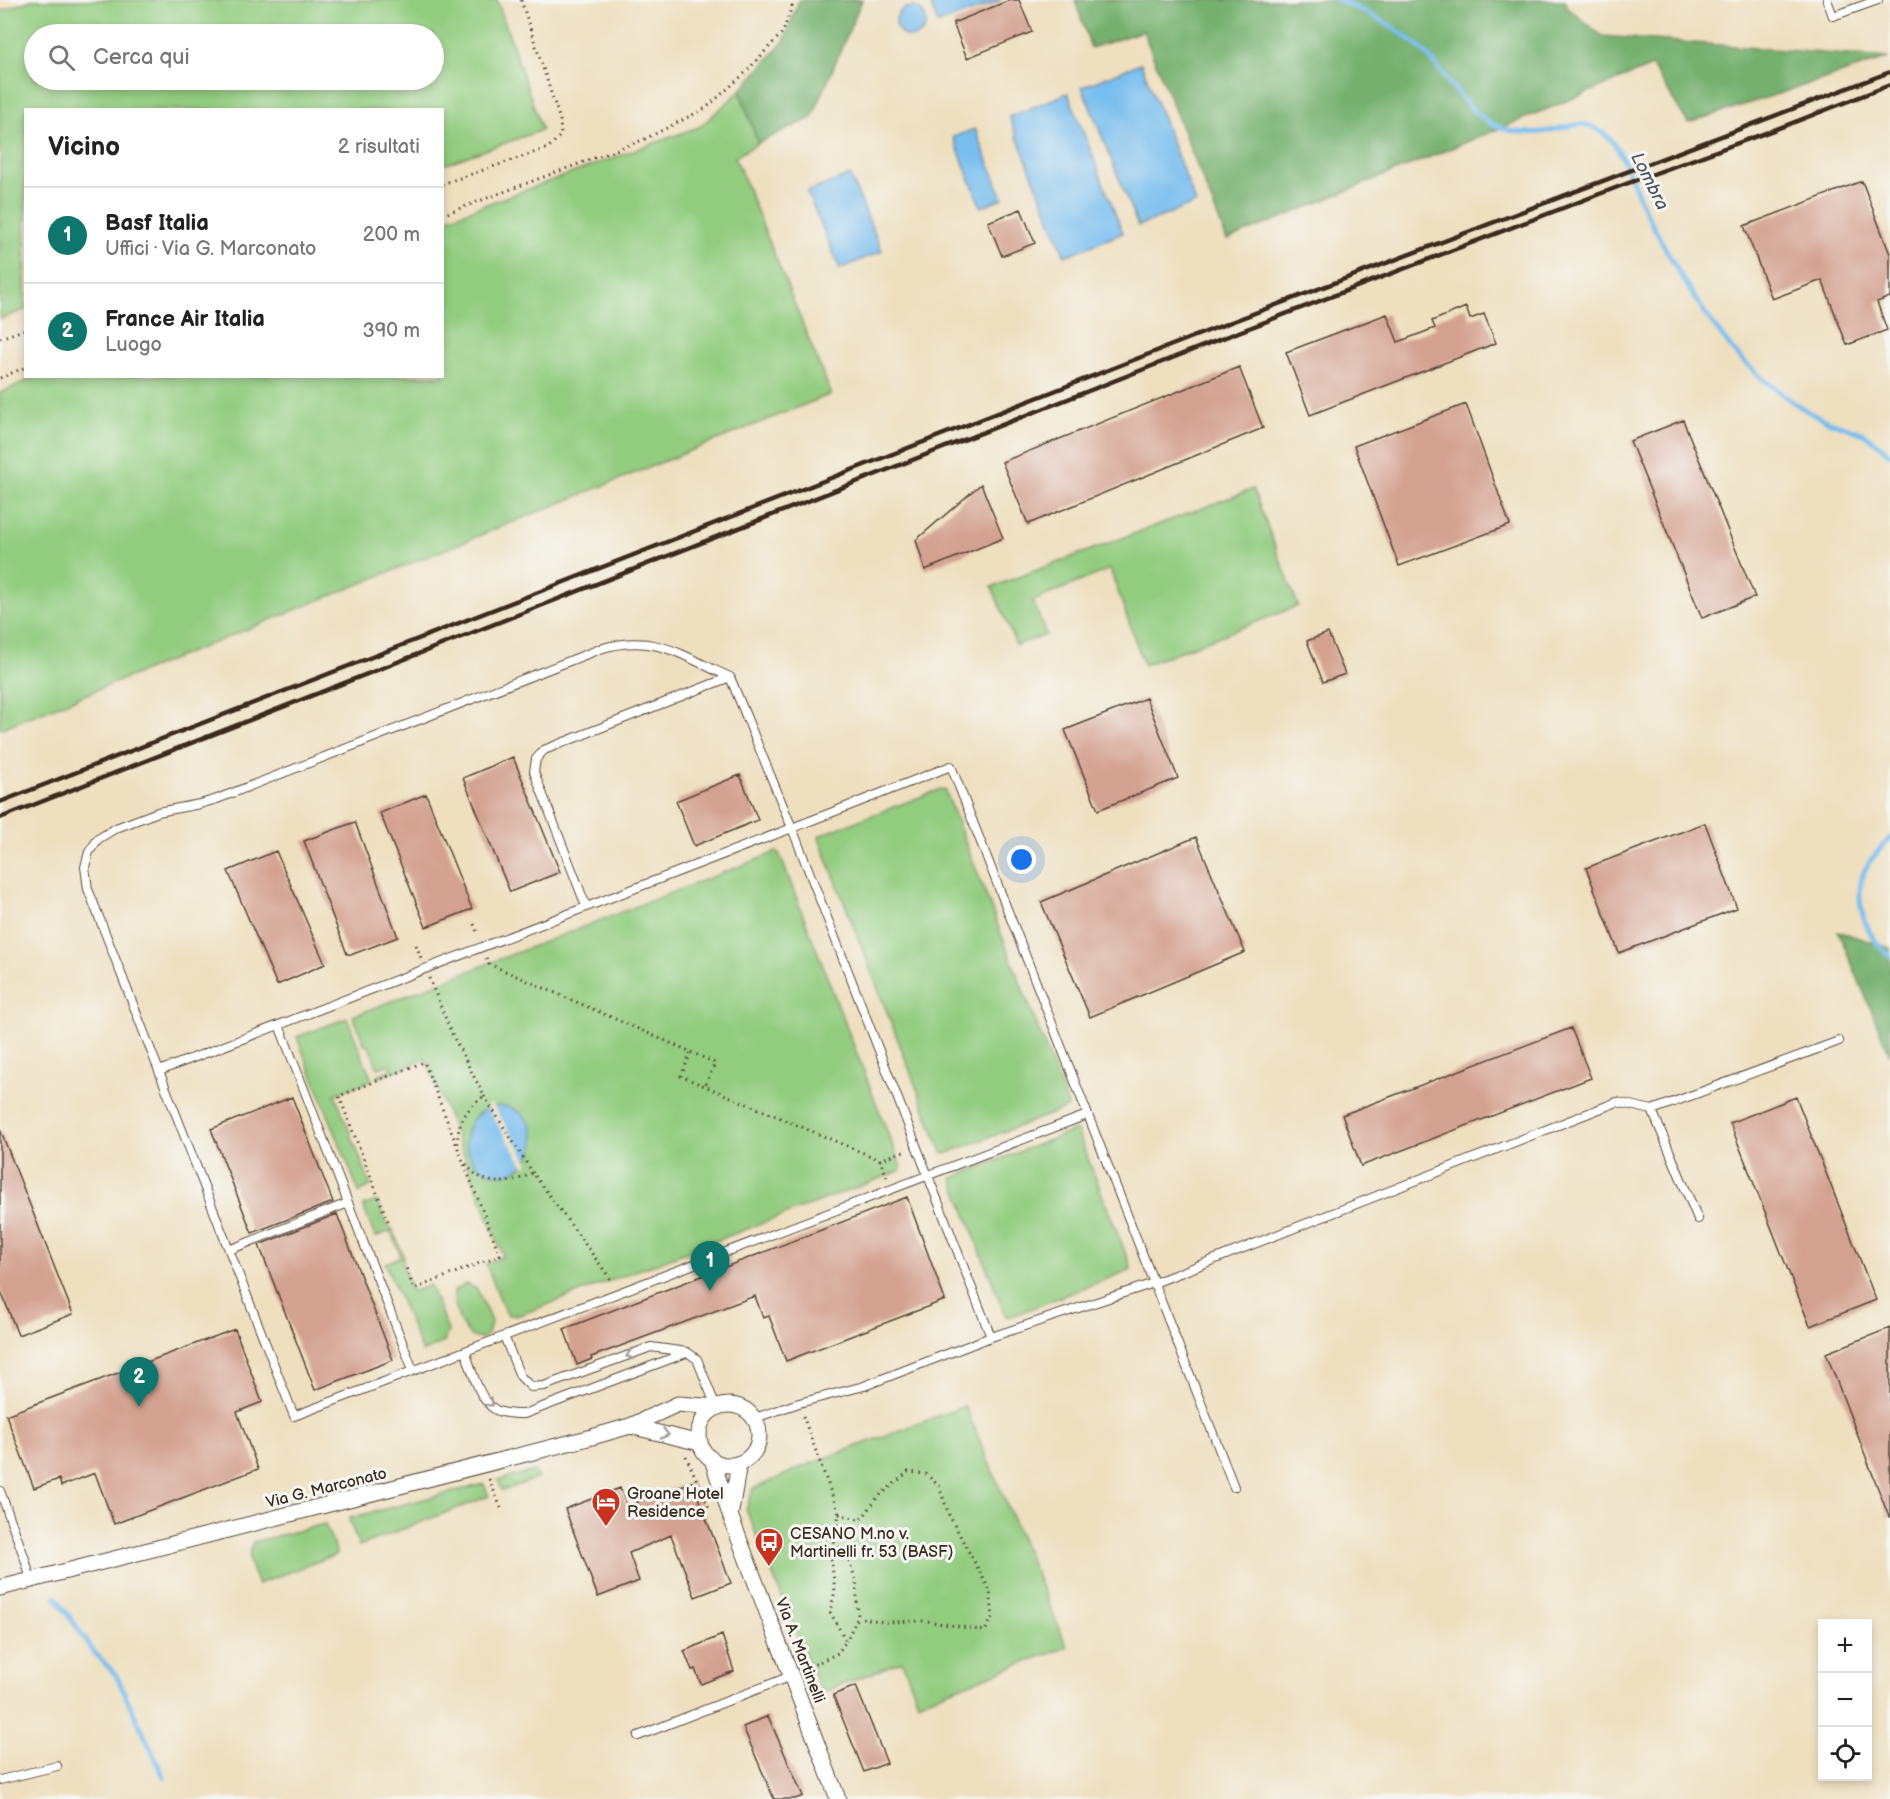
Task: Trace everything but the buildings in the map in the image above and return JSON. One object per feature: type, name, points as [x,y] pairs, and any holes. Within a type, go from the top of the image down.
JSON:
[{"type":"street","name":"Via G. Marconato","points":[[0,1588],[546,1449],[630,1426],[678,1404],[716,1407]]},
{"type":"street","points":[[726,1404],[738,1406],[748,1410],[755,1418],[759,1428],[759,1441],[748,1458],[738,1463],[722,1464],[705,1452],[700,1443],[699,1433],[707,1414],[716,1407],[726,1404]]},
{"type":"street","name":"Via G. Marconato","points":[[630,1426],[700,1443]]},
{"type":"street","name":"Via A. Martinelli","points":[[712,1459],[730,1515],[838,1799]]},
{"type":"street","name":"Via A. Martinelli","points":[[730,1515],[738,1463]]},
{"type":"lane","points":[[1827,0],[1833,16],[1878,0]]},
{"type":"lane","points":[[991,1337],[927,1176],[792,828],[730,678],[680,653],[656,645],[637,643],[612,645],[217,799],[158,812],[102,835],[89,852],[85,867],[87,883],[294,1416],[891,1190],[927,1176],[1087,1114]]},
{"type":"lane","points":[[586,906],[534,772],[536,759],[544,750],[730,678]]},
{"type":"lane","points":[[159,1071],[951,766],[1233,1487]]},
{"type":"lane","points":[[279,1025],[413,1370]]},
{"type":"lane","points":[[755,1418],[799,1402],[864,1386],[991,1337],[1154,1283],[1617,1102],[1652,1110],[1839,1041]]},
{"type":"lane","points":[[1652,1110],[1698,1219]]},
{"type":"lane","points":[[229,1250],[348,1203]]},
{"type":"lane","points":[[504,1336],[520,1376],[531,1387],[544,1386],[651,1347],[687,1352],[697,1359],[716,1407]]},
{"type":"lane","points":[[465,1351],[483,1395],[495,1409],[524,1414],[687,1352]]},
{"type":"lane","points":[[0,1491],[26,1559],[31,1580]]},
{"type":"lane","points":[[638,1736],[791,1676]]},
{"type":"lane","points":[[0,1780],[57,1766]]},
{"type":"path","points":[[444,183],[548,148],[561,135],[560,120],[521,0]]},
{"type":"path","points":[[444,213],[645,140],[706,108],[743,75],[783,32],[794,0]]},
{"type":"path","points":[[0,338],[24,330]]},
{"type":"path","points":[[0,378],[24,367]]},
{"type":"path","points":[[474,924],[489,964],[715,1063],[705,1086]]},
{"type":"path","points":[[416,945],[452,1034],[488,1103],[528,1166],[619,1293]]},
{"type":"path","points":[[691,1052],[681,1076],[880,1160],[912,1148]]},
{"type":"path","points":[[388,1221],[339,1096],[424,1062],[500,1255],[414,1289],[405,1265]]},
{"type":"path","points":[[484,1096],[470,1107],[461,1120],[458,1134],[461,1157],[475,1174],[496,1183],[518,1181],[533,1173]]},
{"type":"path","points":[[880,1160],[891,1190]]},
{"type":"path","points":[[799,1402],[839,1514],[831,1556],[835,1592],[830,1612],[846,1641]]},
{"type":"path","points":[[685,1455],[710,1512]]},
{"type":"path","points":[[839,1514],[861,1520],[877,1498],[908,1472],[926,1474],[939,1486],[949,1515],[990,1591],[993,1616],[985,1631],[927,1621],[884,1622],[858,1617]]},
{"type":"path","points":[[479,1482],[490,1480]]},
{"type":"path","points":[[791,1676],[838,1653],[858,1617],[856,1580],[849,1561],[834,1542]]},
{"type":"green space","points":[[31,0],[497,0],[542,130],[444,165],[444,108],[24,108],[24,310],[0,319],[0,11]]},
{"type":"green space","points":[[799,0],[862,0],[812,118],[758,143],[740,91],[784,41]]},
{"type":"green space","points":[[1075,0],[1565,0],[1568,8],[1602,36],[1889,58],[1688,123],[1652,66],[1227,240],[1143,31],[1091,48]]},
{"type":"green space","points":[[740,91],[758,143],[735,157],[831,394],[0,729],[0,393],[33,378],[444,378],[444,220],[701,126]]},
{"type":"green space","points":[[1253,489],[1298,606],[1144,665],[1110,569],[1033,601],[1046,635],[1016,645],[992,587]]},
{"type":"green space","points":[[941,789],[945,790],[1068,1105],[1067,1108],[945,1154],[942,1153],[819,838],[820,835]]},
{"type":"green space","points":[[776,852],[779,853],[901,1167],[900,1171],[520,1315],[508,1315],[486,1264],[503,1256],[426,1059],[378,1078],[377,1075],[392,1069],[390,1064],[378,1068],[353,1016]]},
{"type":"green space","points":[[1838,931],[1890,948],[1890,1055]]},
{"type":"green space","points":[[347,1018],[372,1080],[335,1094],[371,1186],[359,1192],[297,1037]]},
{"type":"green space","points":[[1075,1130],[1131,1267],[1130,1270],[1009,1317],[1005,1315],[952,1178]]},
{"type":"green space","points":[[377,1201],[385,1221],[393,1230],[403,1255],[403,1267],[412,1292],[430,1285],[448,1331],[444,1342],[422,1352],[385,1263],[401,1257],[391,1231],[375,1237],[363,1206]]},
{"type":"green space","points":[[466,1284],[477,1289],[491,1321],[488,1334],[480,1338],[473,1337],[467,1332],[455,1305],[455,1290]]},
{"type":"green space","points":[[965,1406],[1067,1647],[918,1702],[902,1661],[821,1693],[746,1509],[753,1489],[804,1466]]},
{"type":"green space","points":[[535,1471],[538,1478],[502,1491],[498,1480]]},
{"type":"green space","points":[[484,1484],[489,1496],[359,1546],[349,1520],[350,1518]]},
{"type":"green space","points":[[325,1524],[337,1554],[258,1584],[249,1558],[253,1542]]},
{"type":"water","points":[[929,0],[1002,0],[938,24]]},
{"type":"water","points":[[911,7],[922,11],[926,22],[922,33],[911,37],[900,33],[896,22],[900,11]]},
{"type":"water","points":[[1141,63],[1196,203],[1138,226],[1082,87]]},
{"type":"water","points":[[1068,93],[1123,233],[1065,256],[1009,117]]},
{"type":"water","points":[[975,129],[1003,198],[981,207],[953,137]]},
{"type":"water","points":[[850,175],[882,251],[840,269],[807,192]]},
{"type":"water","points":[[500,1106],[513,1109],[524,1116],[531,1127],[534,1140],[531,1153],[524,1164],[513,1171],[500,1174],[487,1171],[476,1164],[469,1153],[466,1140],[469,1127],[476,1116],[487,1109]]},
{"type":"pier","points":[[492,1104],[529,1162],[525,1167],[486,1106]]},
{"type":"waterway","name":"Lombra","points":[[1338,0],[1375,17],[1409,39],[1429,57],[1469,106],[1499,127],[1511,131],[1542,132],[1581,124],[1602,132],[1620,153],[1644,208],[1685,282],[1708,317],[1741,359],[1800,407],[1865,435],[1890,454]]},
{"type":"waterway","name":"Lombra","points":[[1890,838],[1866,867],[1860,895],[1868,929],[1890,956]]},
{"type":"waterway","points":[[56,1597],[93,1651],[116,1675],[164,1777]]},
{"type":"railway","points":[[0,802],[1231,322],[1890,72]]},
{"type":"railway","points":[[0,818],[1236,333],[1890,85]]},
{"type":"place","name":"Basf Italia","points":[[710,1291]]},
{"type":"place","name":"France Air Italia","points":[[139,1407]]},
{"type":"place","name":"Groane Hotel Residence","points":[[606,1528]]},
{"type":"place","name":"CESANO M.no v. Martinelli fr. 53 (BASF)","points":[[769,1568]]}]
